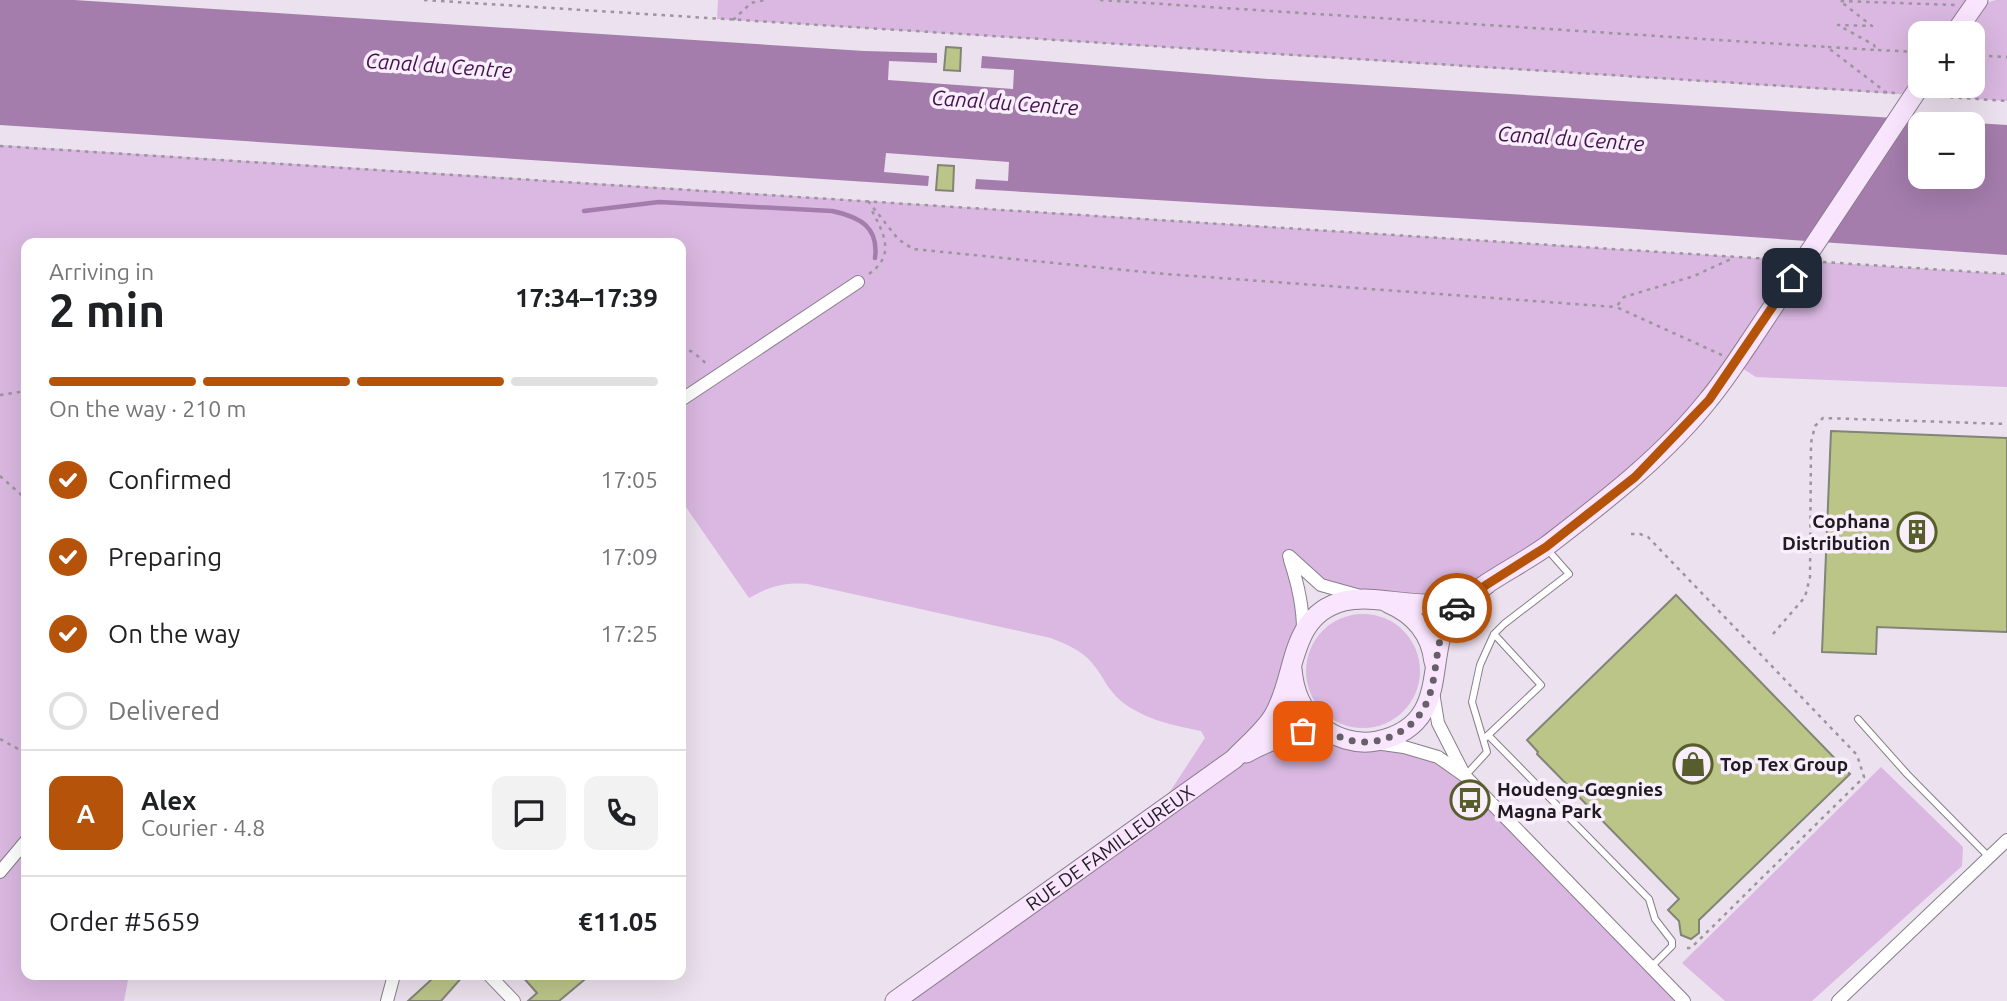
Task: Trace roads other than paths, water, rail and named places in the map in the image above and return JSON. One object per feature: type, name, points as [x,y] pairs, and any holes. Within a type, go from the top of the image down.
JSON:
[{"type":"street","points":[[1963,21],[1975,3]]},
{"type":"street","points":[[1368,743],[1399,733],[1411,724],[1424,708],[1434,680],[1443,631],[1454,610],[1486,585],[1546,547],[1635,477],[1709,400],[1919,98]]},
{"type":"street","points":[[686,397],[858,282]]},
{"type":"street","points":[[1303,631],[1300,589],[1289,556],[1321,585],[1400,608],[1414,619],[1425,633],[1433,651],[1438,723],[1465,776]]},
{"type":"street","points":[[1303,631],[1319,614],[1342,602],[1376,600],[1432,605],[1456,599],[1486,585]]},
{"type":"street","name":"RUE DE FAMILLEUREUX","points":[[1303,631],[1295,647],[1292,668],[1293,686],[1305,712],[1328,733],[1368,743]]},
{"type":"street","name":"RUE DE FAMILLEUREUX","points":[[895,1001],[1234,759],[1273,716],[1292,668]]},
{"type":"street","points":[[1234,759],[1274,738],[1303,731],[1328,733]]},
{"type":"street","points":[[1368,743],[1404,747],[1438,757],[1465,776],[1684,1000]]},
{"type":"street","points":[[1838,1001],[2007,840]]},
{"type":"street","points":[[0,872],[21,847]]},
{"type":"street","points":[[387,1001],[393,980]]},
{"type":"street","points":[[494,980],[514,1001]]},
{"type":"lane","points":[[1465,776],[1487,752],[1485,738],[1472,702],[1480,665],[1494,634],[1569,574],[1546,547]]},
{"type":"lane","points":[[1485,738],[1541,685],[1494,634]]},
{"type":"lane","points":[[1858,719],[1907,774],[1989,857]]},
{"type":"lane","points":[[1485,738],[1649,899],[1655,919],[1672,941],[1672,946],[1651,967]]},
{"type":"water","name":"Canal du Centre","points":[[0,0],[74,0],[864,51],[937,53],[937,63],[889,61],[888,80],[1013,89],[1014,70],[981,68],[982,56],[1268,79],[1908,119],[1908,189],[1985,189],[1985,124],[2007,125],[2007,255],[1622,228],[975,189],[976,179],[1008,181],[1009,162],[886,153],[884,172],[929,176],[928,186],[0,125]]},
{"type":"waterway","points":[[584,211],[659,202],[832,211],[866,225],[874,238],[875,258]]},
{"type":"place","name":"Cophana Distribution","points":[[1917,532]]},
{"type":"place","name":"Top Tex Group","points":[[1693,764]]},
{"type":"place","name":"Houdeng-Gœgnies Magna Park","points":[[1470,800]]}]
